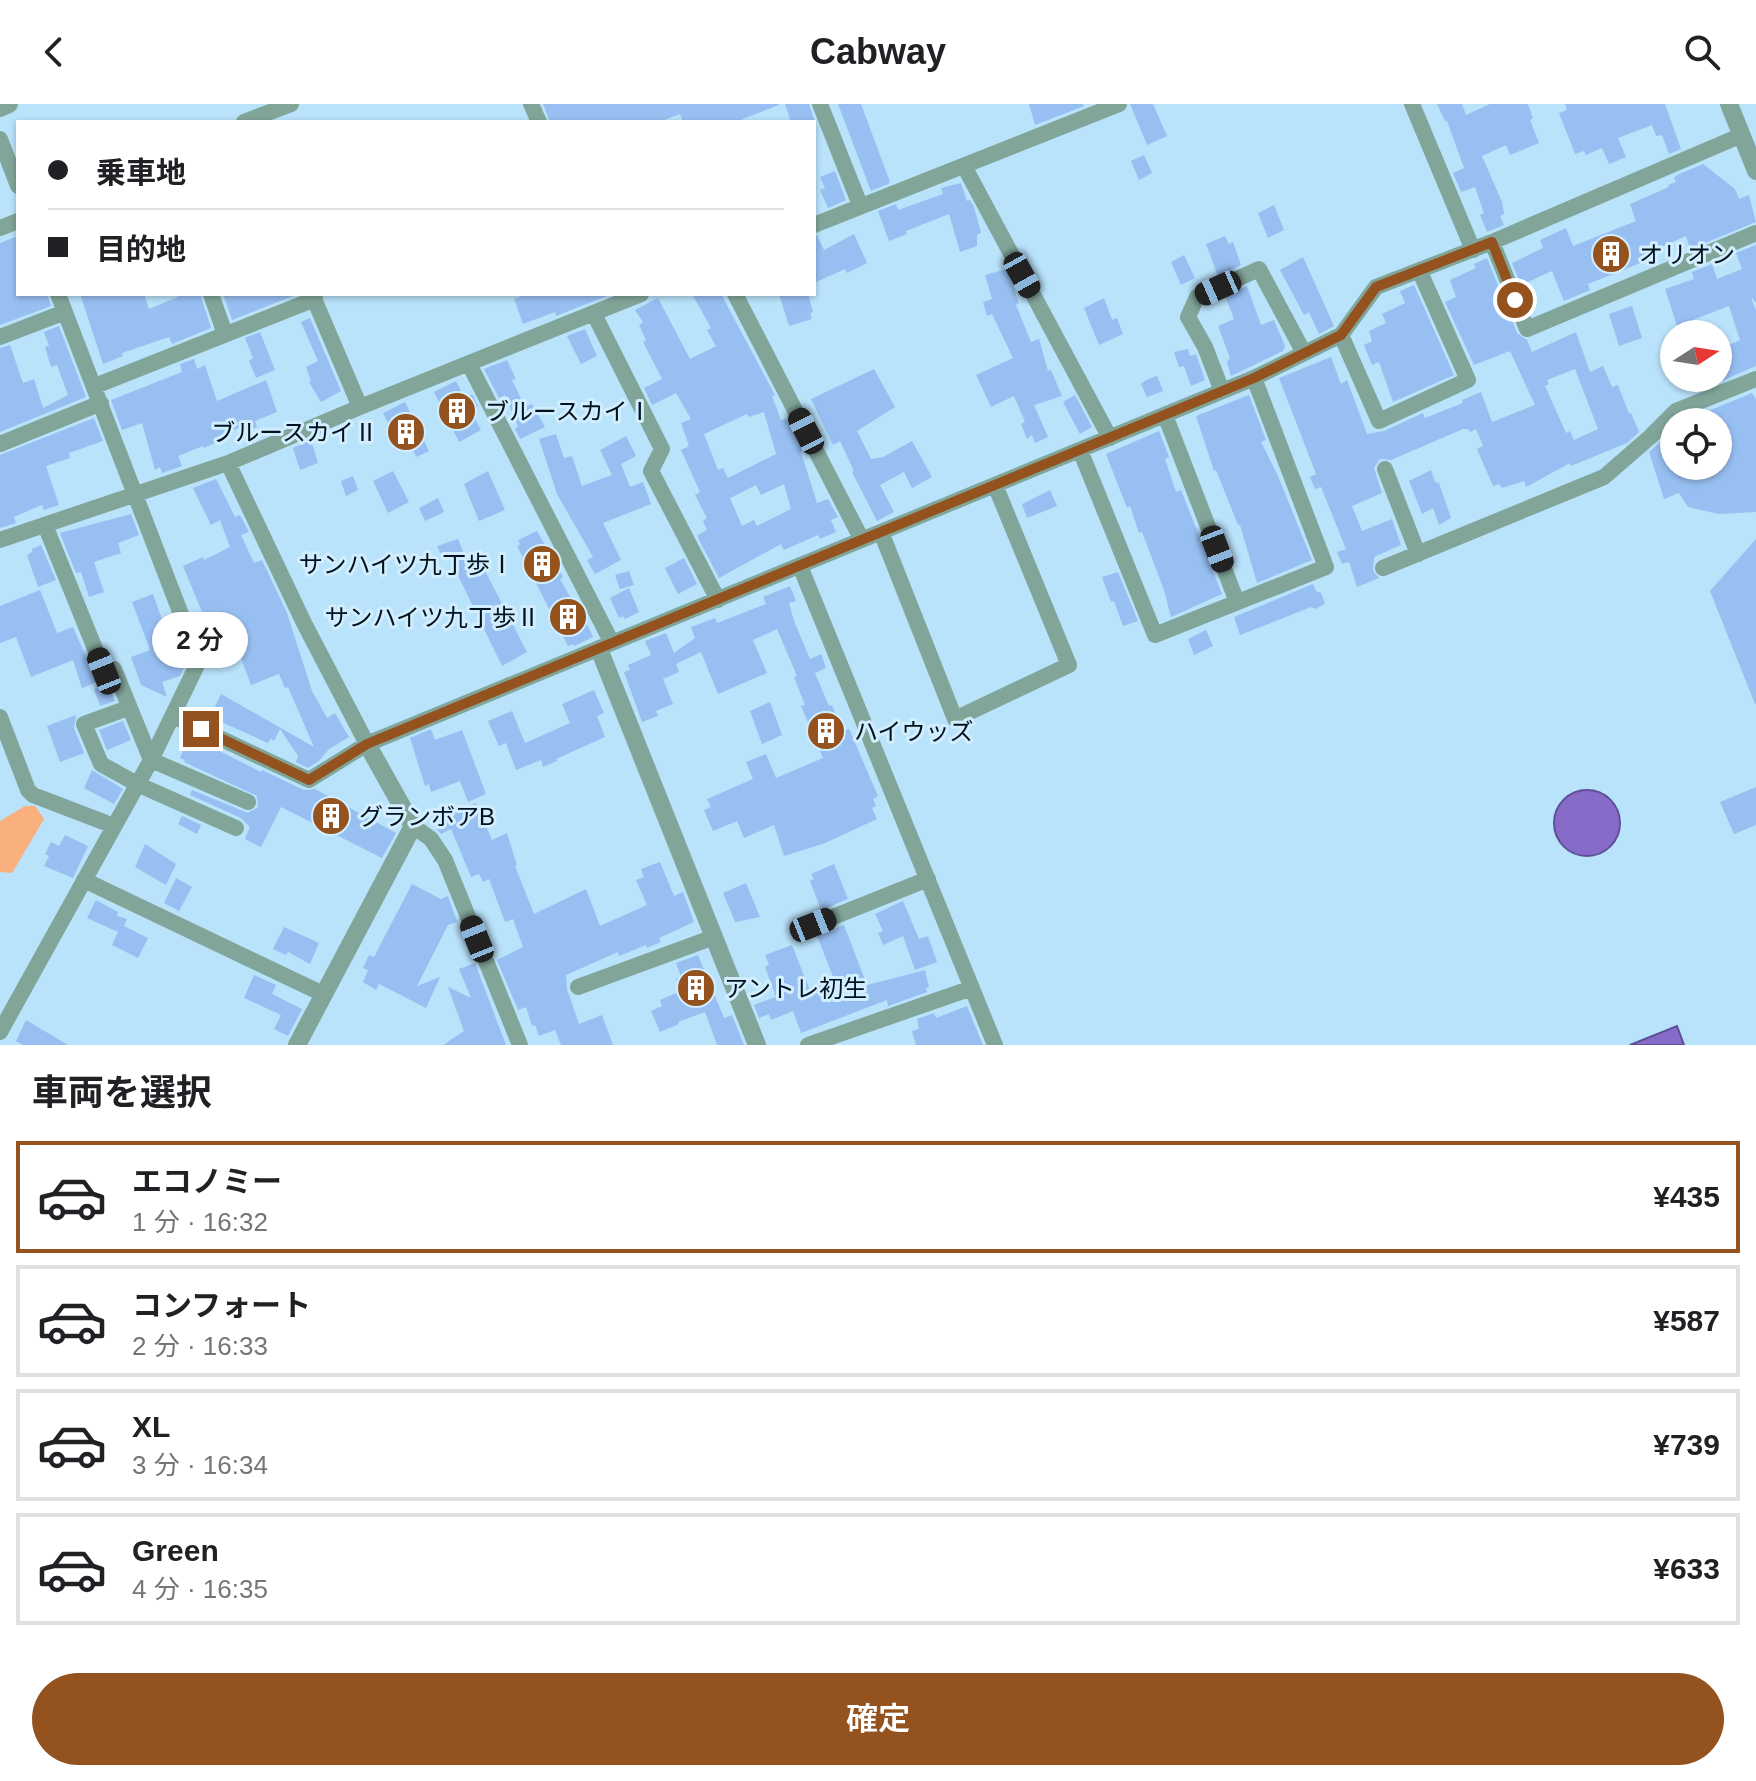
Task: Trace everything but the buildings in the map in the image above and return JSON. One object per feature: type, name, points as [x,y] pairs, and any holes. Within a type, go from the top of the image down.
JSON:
[{"type":"street","points":[[0,108],[9,104]]},
{"type":"street","points":[[249,120],[291,104]]},
{"type":"street","points":[[820,104],[860,205]]},
{"type":"street","points":[[816,224],[1119,104]]},
{"type":"street","points":[[1412,104],[1473,250]]},
{"type":"street","points":[[1729,104],[1756,171]]},
{"type":"street","points":[[173,716],[309,780],[367,744],[1254,378],[1341,335],[1376,287],[1473,250],[1742,135]]},
{"type":"street","points":[[0,139],[16,181]]},
{"type":"street","points":[[964,166],[1110,438]]},
{"type":"street","points":[[1492,242],[1527,329],[1756,233]]},
{"type":"street","points":[[1222,391],[1205,347],[1188,317],[1197,297],[1259,269],[1304,353]]},
{"type":"street","points":[[1341,335],[1379,421],[1468,380],[1420,272]]},
{"type":"street","points":[[0,1032],[151,760],[199,661],[59,296]]},
{"type":"street","points":[[212,296],[225,334]]},
{"type":"street","points":[[0,540],[228,463],[594,314],[611,300],[631,296]]},
{"type":"street","points":[[736,296],[862,540]]},
{"type":"street","points":[[95,386],[314,297],[360,407]]},
{"type":"street","points":[[0,337],[65,312]]},
{"type":"street","points":[[594,314],[662,449],[651,471],[718,600]]},
{"type":"street","points":[[469,364],[606,646],[757,1045]]},
{"type":"street","points":[[1080,450],[1155,635],[1326,567],[1254,378]]},
{"type":"street","points":[[1383,568],[1604,477],[1676,411],[1756,379]]},
{"type":"street","points":[[0,444],[101,403]]},
{"type":"street","points":[[1165,415],[1237,602]]},
{"type":"street","points":[[228,463],[304,623],[367,744],[413,826],[431,839],[445,860],[520,1045]]},
{"type":"street","points":[[1385,469],[1418,554]]},
{"type":"street","points":[[881,532],[955,719],[1069,665],[995,485]]},
{"type":"street","points":[[45,525],[104,671],[114,669],[151,760],[248,802]]},
{"type":"street","points":[[800,566],[995,1045]]},
{"type":"street","points":[[128,708],[84,724],[101,764],[137,784],[236,828]]},
{"type":"street","points":[[0,717],[28,790],[33,795],[114,826]]},
{"type":"street","points":[[297,1045],[413,826]]},
{"type":"street","points":[[813,925],[928,879]]},
{"type":"street","points":[[84,880],[323,994]]},
{"type":"street","points":[[578,987],[714,937]]},
{"type":"street","points":[[808,1045],[844,1039],[972,988]]},
{"type":"shaded area","points":[[1587,790],[1600,793],[1610,800],[1617,810],[1620,823],[1617,836],[1610,846],[1600,853],[1587,856],[1574,853],[1564,846],[1557,836],[1554,823],[1557,810],[1564,800],[1574,793]]},
{"type":"shaded area","points":[[25,806],[35,806],[44,819],[12,873],[0,872],[0,821]]},
{"type":"shaded area","points":[[1677,1026],[1684,1045],[1630,1045]]},
{"type":"place","name":"オリオン","points":[[1611,254]]},
{"type":"place","name":"ブルースカイⅠ","points":[[457,411]]},
{"type":"place","name":"ブルースカイⅡ","points":[[406,432]]},
{"type":"place","name":"サンハイツ九丁歩Ⅰ","points":[[542,564]]},
{"type":"place","name":"サンハイツ九丁歩Ⅱ","points":[[568,617]]},
{"type":"place","name":"ハイウッズ","points":[[826,731]]},
{"type":"place","name":"グランボアB","points":[[331,816]]},
{"type":"place","name":"アントレ初生","points":[[696,988]]},
{"type":"route","points":[[201,729],[309,780],[367,744],[1254,378],[1341,335],[1376,287],[1492,242],[1515,300]]}]
